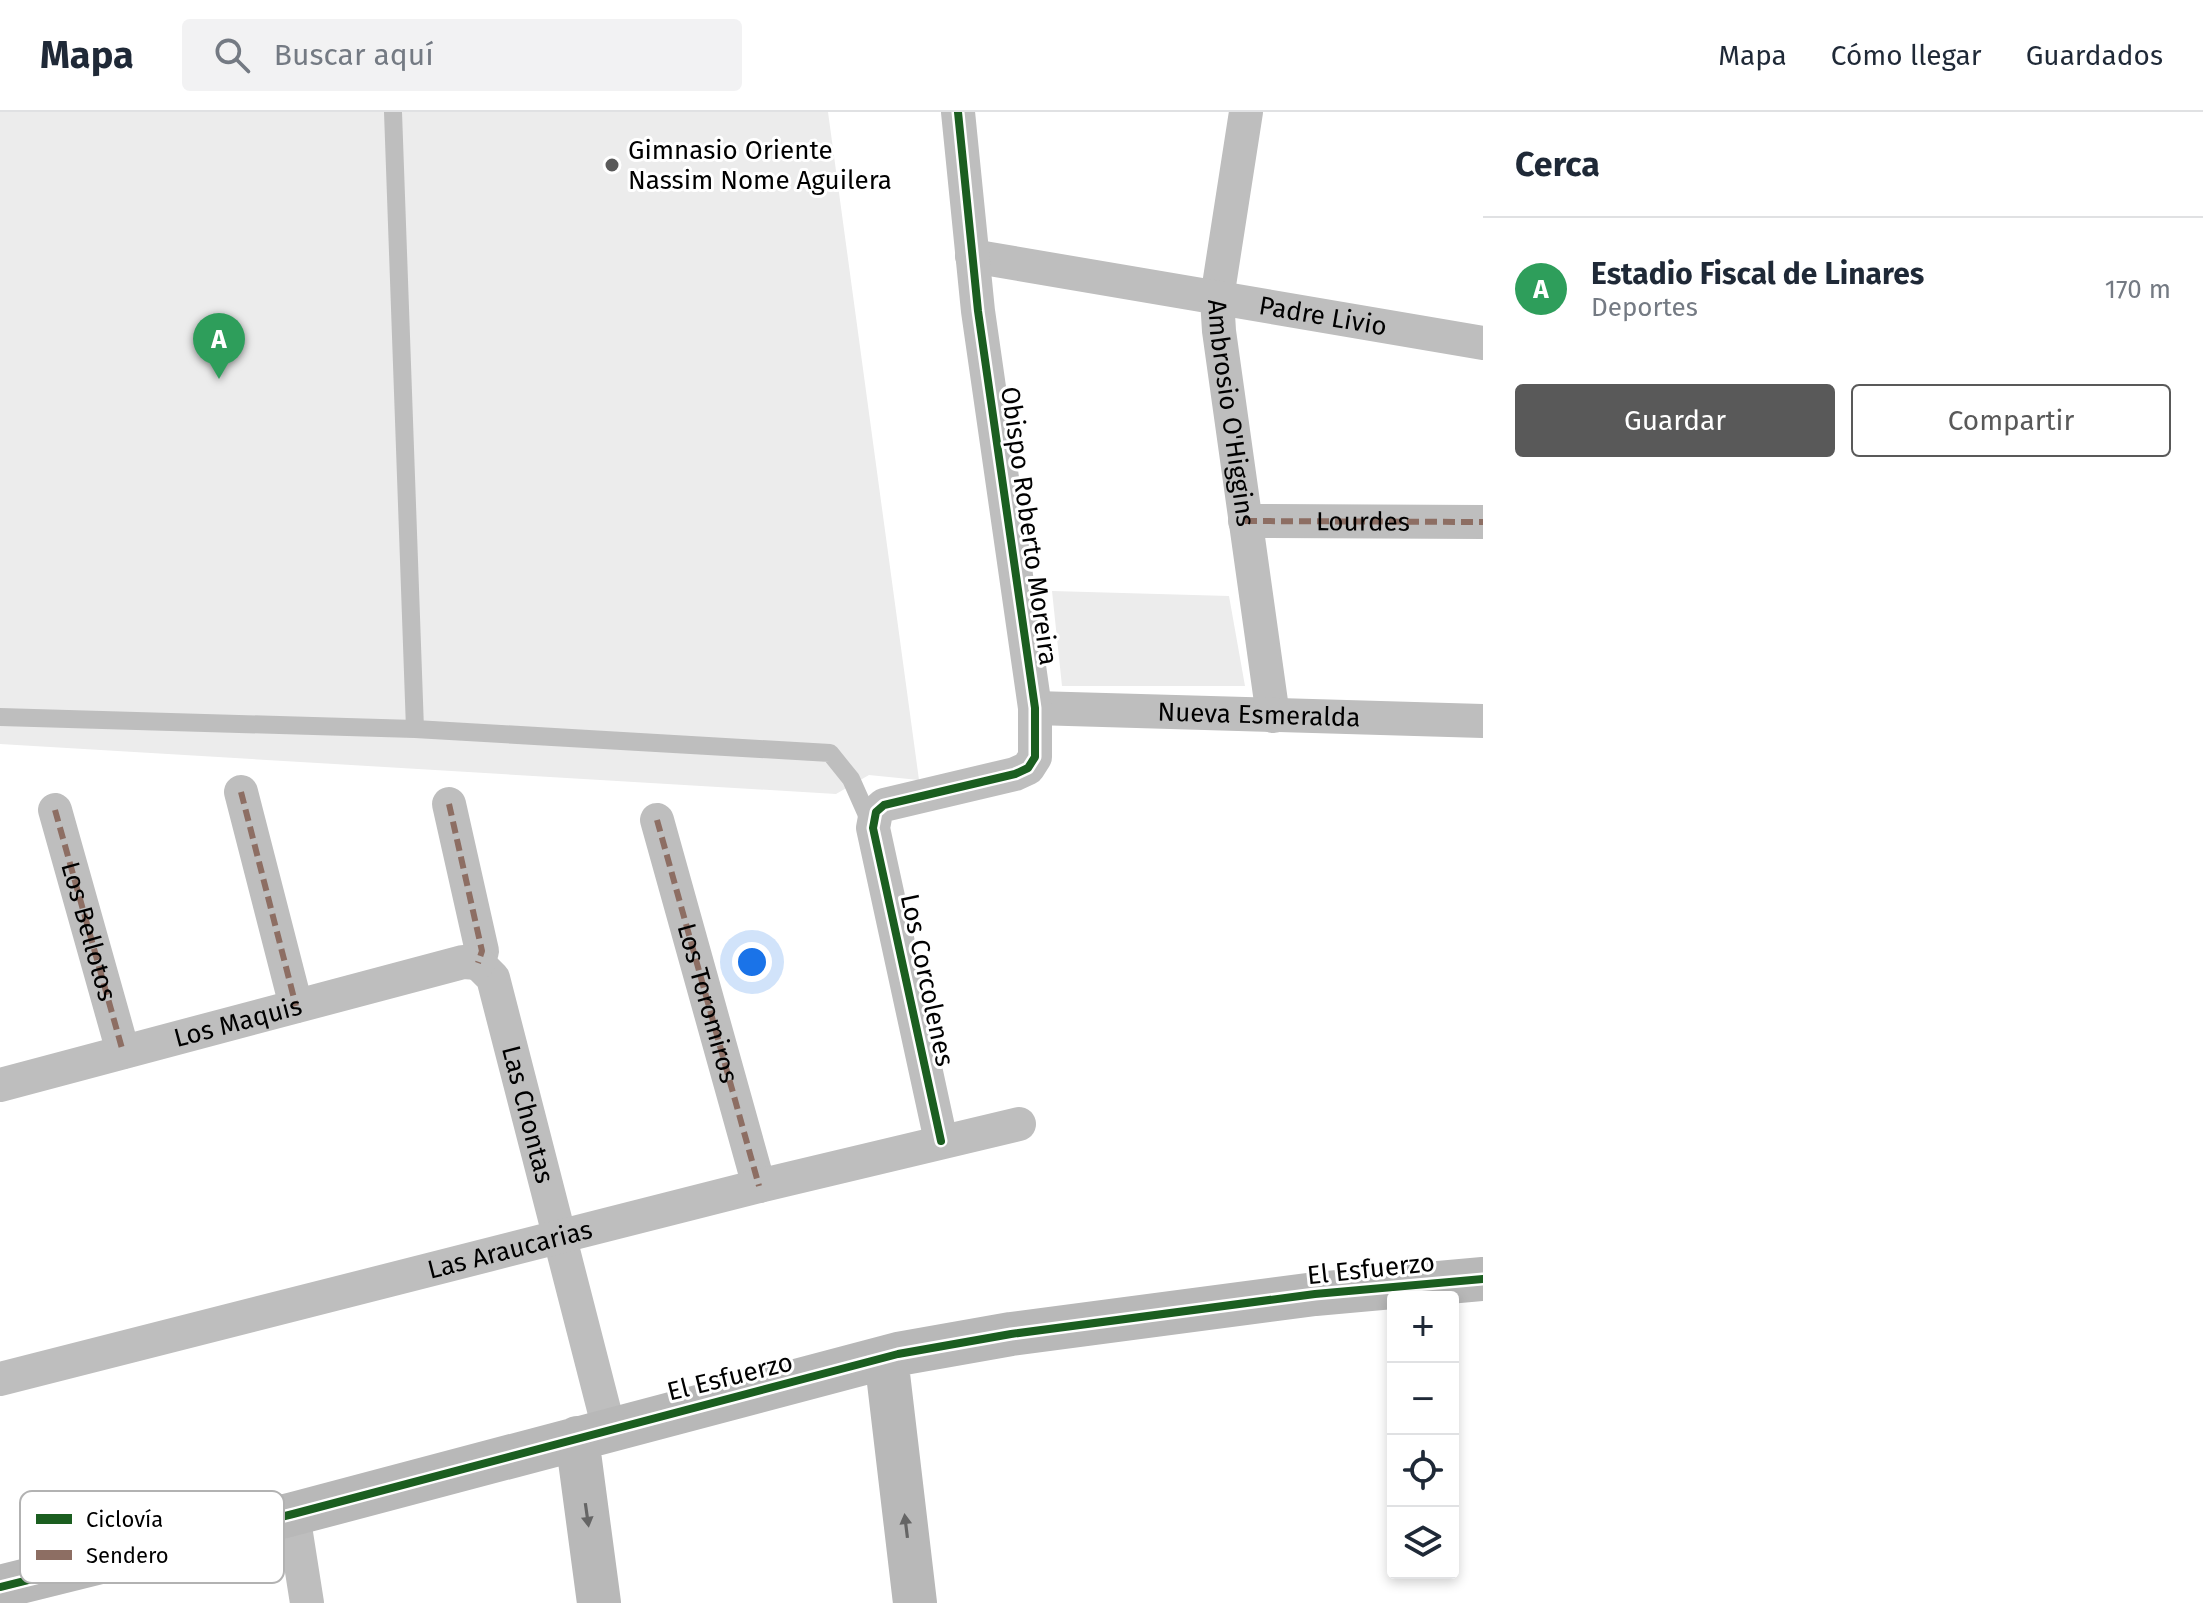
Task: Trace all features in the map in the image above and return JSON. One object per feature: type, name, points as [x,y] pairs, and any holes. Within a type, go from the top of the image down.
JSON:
[{"type":"street","name":"Obispo Roberto Moreira","points":[[873,828],[876,812],[884,805],[1015,774],[1028,768],[1035,757],[1035,708],[972,256],[958,112]]},
{"type":"street","name":"Ambrosio O'Higgins","points":[[1246,112],[1217,298],[1273,716]]},
{"type":"street","name":"Padre Livio","points":[[972,256],[1483,343]]},
{"type":"street","name":"Lourdes","points":[[1245,521],[1483,522]]},
{"type":"street","name":"Nueva Esmeralda","points":[[1035,708],[1483,721]]},
{"type":"street","points":[[241,792],[296,1006]]},
{"type":"street","name":"Las Chontas","points":[[449,804],[482,951],[478,963],[493,978],[559,1239],[593,1433]]},
{"type":"street","name":"Los Bellotos","points":[[55,810],[123,1052]]},
{"type":"street","name":"Los Toromiros","points":[[657,820],[759,1186]]},
{"type":"street","name":"Los Corcolenes","points":[[873,828],[941,1141]]},
{"type":"street","name":"Los Maquis","points":[[0,1085],[463,962],[478,963]]},
{"type":"street","name":"Las Araucarias","points":[[0,1379],[759,1186],[1019,1124]]},
{"type":"street","name":"El Esfuerzo","points":[[284,1516],[886,1357],[1011,1334],[1315,1294],[1483,1279]]},
{"type":"street","points":[[886,1357],[915,1603]]},
{"type":"street","points":[[593,1433],[599,1603]]},
{"type":"street","points":[[293,1514],[307,1603]]},
{"type":"lane","points":[[393,112],[415,729]]},
{"type":"lane","points":[[0,717],[415,729],[830,753],[851,779],[873,828]]},
{"type":"shaded area","points":[[0,112],[828,112],[919,780],[869,775],[836,794],[0,744]]},
{"type":"shaded area","points":[[1052,591],[1229,596],[1245,686],[1062,686]]},
{"type":"marked path","points":[[1245,521],[1483,522]]},
{"type":"marked path","points":[[241,792],[296,1006]]},
{"type":"marked path","points":[[449,804],[482,951],[478,963]]},
{"type":"marked path","points":[[55,810],[123,1052]]},
{"type":"marked path","points":[[657,820],[759,1186]]},
{"type":"cycle path","points":[[941,1141],[873,828],[876,812],[884,805],[1015,774],[1028,768],[1035,757],[1035,708],[978,311],[958,112]]},
{"type":"cycle path","points":[[284,1516],[898,1354],[1011,1334],[1315,1294],[1483,1279]]},
{"type":"cycle path","points":[[0,1587],[20,1582]]},
{"type":"place","name":"Gimnasio Oriente Nassim Nome Aguilera","points":[[612,165]]},
{"type":"place","name":"Estadio Fiscal de Linares","points":[[219,379]]}]
